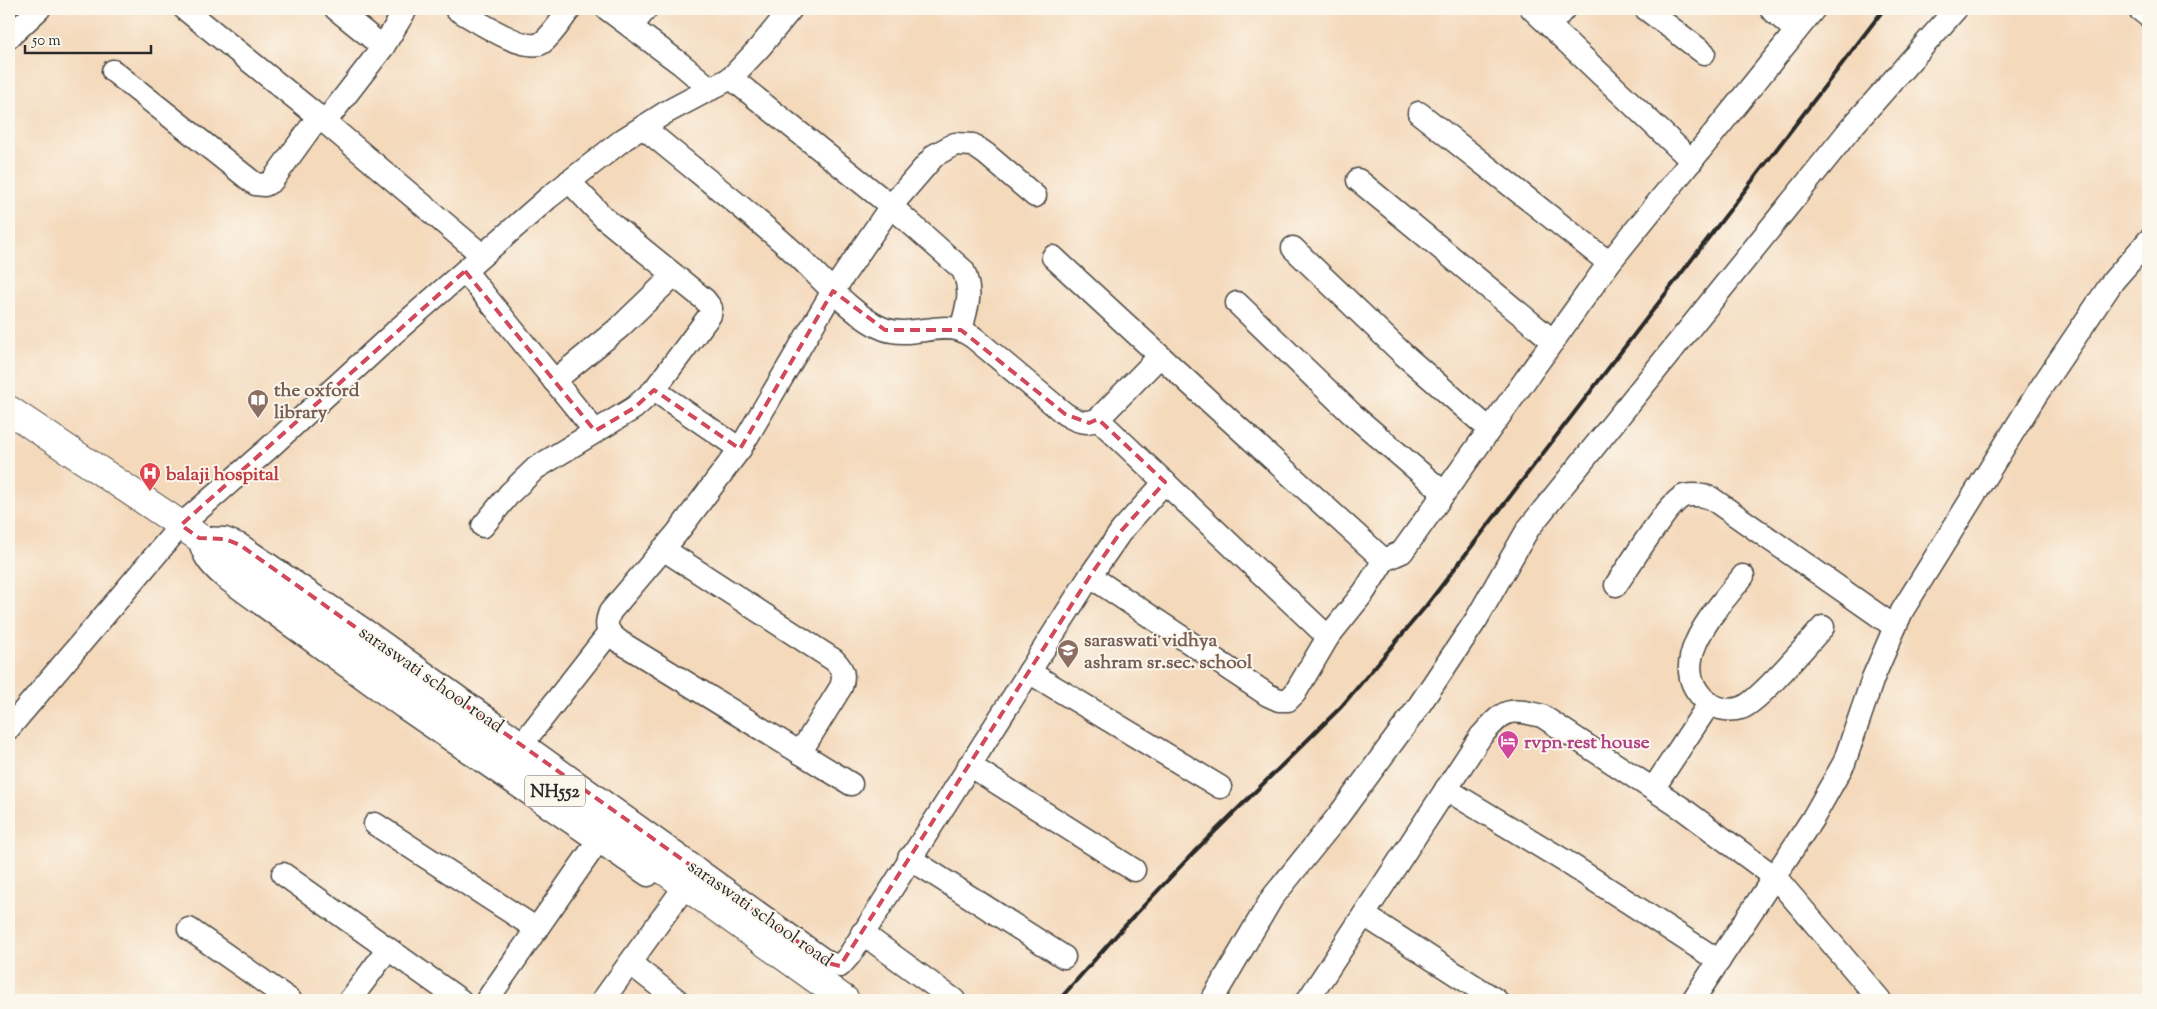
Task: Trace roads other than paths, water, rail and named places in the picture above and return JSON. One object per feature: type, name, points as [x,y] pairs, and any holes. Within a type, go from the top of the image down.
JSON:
[{"type":"highway","name":"NH552","points":[[9,410],[264,583],[845,1000]]},
{"type":"street","points":[[9,37],[39,9]]},
{"type":"street","points":[[185,9],[322,119],[482,255]]},
{"type":"street","points":[[336,9],[383,47]]},
{"type":"street","points":[[113,71],[255,184],[265,185],[272,180],[383,47],[406,9]]},
{"type":"street","points":[[456,9],[515,41],[532,46],[543,43],[570,9]]},
{"type":"street","points":[[607,9],[681,64],[710,89]]},
{"type":"street","points":[[631,27],[646,9]]},
{"type":"street","points":[[9,728],[190,531],[482,255],[570,181],[643,127],[730,78],[760,47],[791,9]]},
{"type":"street","points":[[1532,9],[1557,17],[1692,161]]},
{"type":"street","points":[[1646,9],[1704,54]]},
{"type":"street","points":[[1771,9],[1796,31]]},
{"type":"street","points":[[1090,576],[1268,695],[1279,700],[1288,700],[1295,693],[1328,637],[1364,592],[1384,560],[1402,552],[1609,263],[1814,9]]},
{"type":"street","points":[[1212,1000],[1272,898],[1345,808],[1414,713],[1466,635],[1528,529],[1851,128],[1956,9]]},
{"type":"street","points":[[2139,9],[2148,16]]},
{"type":"street","points":[[730,78],[891,206],[962,270],[969,284],[969,299],[961,330]]},
{"type":"street","points":[[1419,113],[1609,263]]},
{"type":"street","points":[[643,127],[797,255],[833,291],[868,320],[885,330],[907,332],[946,328],[961,330],[973,337],[1065,414],[1089,423],[1098,419],[1160,356]]},
{"type":"street","points":[[851,784],[620,642],[609,633],[606,623],[610,612],[664,549],[740,449],[833,291],[891,206],[934,155],[955,144],[973,146],[986,154],[1035,196]]},
{"type":"street","points":[[1358,180],[1553,341]]},
{"type":"street","points":[[482,526],[510,493],[536,468],[634,408],[654,390],[710,315],[711,308],[705,300],[604,218],[570,181]]},
{"type":"street","points":[[1693,1000],[1776,878],[1844,764],[1873,678],[1902,611],[2036,395],[2113,281],[2148,241]]},
{"type":"street","points":[[1293,248],[1403,354],[1489,429]]},
{"type":"street","points":[[1053,257],[1384,560]]},
{"type":"street","points":[[465,271],[595,432]]},
{"type":"street","points":[[554,381],[620,327],[674,275]]},
{"type":"street","points":[[1237,304],[1352,414],[1444,493]]},
{"type":"street","points":[[654,390],[740,449]]},
{"type":"street","points":[[1098,419],[1328,637]]},
{"type":"street","name":"saraswati school road","points":[[190,531],[225,539],[240,545],[369,633],[828,963],[840,966],[849,956],[1090,576],[1122,530],[1165,482]]},
{"type":"street","points":[[1616,585],[1665,514],[1683,497],[1700,495],[1711,498],[1895,627]]},
{"type":"street","points":[[190,531],[209,564],[224,577],[403,707],[828,1000]]},
{"type":"street","points":[[664,549],[834,660],[841,667],[844,677],[841,688],[800,753]]},
{"type":"street","points":[[1744,576],[1708,621],[1691,651],[1689,673],[1696,691],[1709,704],[1723,710],[1742,708],[1762,693],[1823,627]]},
{"type":"street","points":[[523,743],[609,633]]},
{"type":"street","points":[[1029,672],[1220,787]]},
{"type":"street","points":[[1653,789],[1709,704]]},
{"type":"street","points":[[1308,1000],[1481,736],[1499,717],[1517,709],[1542,716],[1683,809],[1776,878],[1880,1000]]},
{"type":"street","points":[[969,765],[1134,870]]},
{"type":"street","points":[[1446,789],[1568,863],[1719,961]]},
{"type":"street","points":[[375,824],[537,928]]},
{"type":"street","points":[[487,1000],[598,840]]},
{"type":"street","points":[[910,858],[1064,957]]},
{"type":"street","points":[[283,874],[460,1000]]},
{"type":"street","points":[[608,999],[630,963],[678,896]]},
{"type":"street","points":[[1364,915],[1496,1000]]},
{"type":"street","points":[[189,929],[290,1000]]},
{"type":"street","points":[[862,933],[954,1000]]},
{"type":"street","points":[[350,1000],[388,949]]},
{"type":"street","points":[[630,963],[677,1000]]},
{"type":"railway","points":[[1059,1000],[1194,852],[1341,707],[1426,606],[1884,9]]},
{"type":"place","name":"the oxford library","points":[[258,419]]},
{"type":"place","name":"balaji hospital","points":[[150,492]]},
{"type":"place","name":"saraswati vidhya ashram sr.sec. school","points":[[1068,669]]},
{"type":"place","name":"rvpn rest house","points":[[1508,760]]}]
